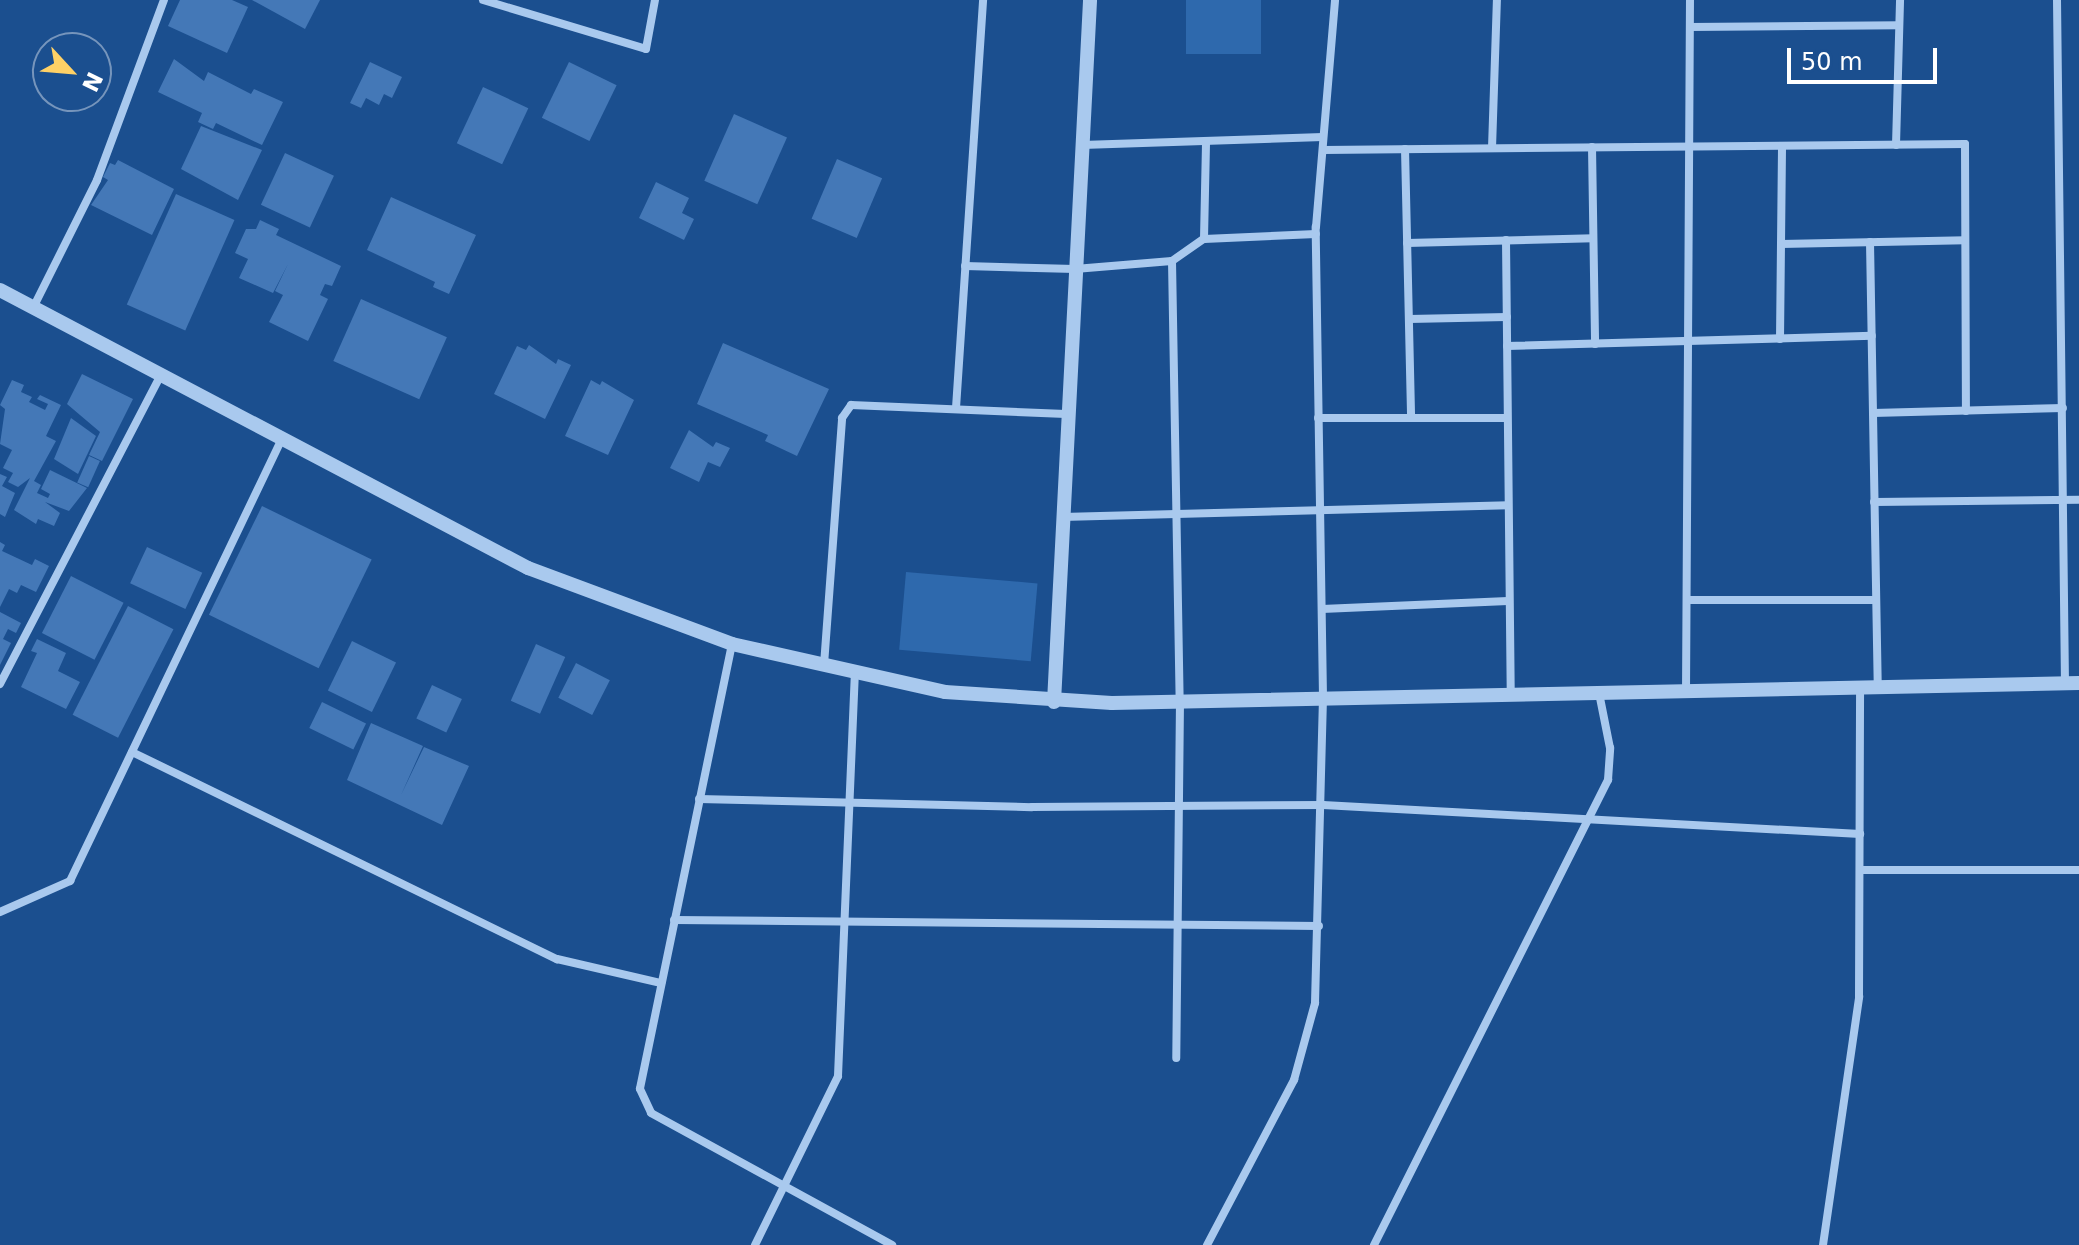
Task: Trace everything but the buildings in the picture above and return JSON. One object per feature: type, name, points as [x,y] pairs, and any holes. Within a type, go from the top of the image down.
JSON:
[{"type":"street","points":[[33,308],[97,180],[164,0]]},
{"type":"street","points":[[483,0],[646,49],[655,0]]},
{"type":"street","points":[[956,408],[983,0]]},
{"type":"street","points":[[1054,702],[1066,414],[1090,0]]},
{"type":"street","points":[[1207,1245],[1294,1080],[1315,1003],[1323,805],[1316,234],[1335,0]]},
{"type":"street","points":[[1492,148],[1497,0]]},
{"type":"street","points":[[1686,693],[1690,0]]},
{"type":"street","points":[[1896,145],[1900,0]]},
{"type":"street","points":[[0,290],[528,568],[732,644],[945,692],[1054,702],[2072,684],[2065,501],[2057,0]]},
{"type":"street","points":[[1690,27],[1899,25]]},
{"type":"street","points":[[1082,145],[1323,137]]},
{"type":"street","points":[[1204,239],[1206,141]]},
{"type":"street","points":[[1323,150],[1965,144],[1966,411]]},
{"type":"street","points":[[1780,339],[1782,146]]},
{"type":"street","points":[[1592,147],[1595,344]]},
{"type":"street","points":[[1405,149],[1411,418]]},
{"type":"street","points":[[965,266],[1075,269],[1172,261],[1204,239],[1316,234]]},
{"type":"street","points":[[1407,243],[1593,238]]},
{"type":"street","points":[[1506,240],[1511,694]]},
{"type":"street","points":[[1781,244],[1965,240]]},
{"type":"street","points":[[1870,242],[1878,689]]},
{"type":"street","points":[[1172,261],[1173,514],[1180,701],[1176,1058]]},
{"type":"street","points":[[1409,319],[1507,317]]},
{"type":"street","points":[[1507,346],[1872,336]]},
{"type":"street","points":[[0,684],[160,376]]},
{"type":"street","points":[[823,666],[842,418],[851,405],[869,402],[1066,414]]},
{"type":"street","points":[[1873,413],[2063,408]]},
{"type":"street","points":[[1318,418],[1507,418]]},
{"type":"street","points":[[0,912],[70,881],[281,440]]},
{"type":"street","points":[[1874,502],[2079,500]]},
{"type":"street","points":[[1062,517],[1508,505]]},
{"type":"street","points":[[1687,600],[1875,600]]},
{"type":"street","points":[[1322,609],[1508,601]]},
{"type":"street","points":[[732,644],[640,1089],[651,1113],[892,1245]]},
{"type":"street","points":[[755,1245],[838,1076],[855,674]]},
{"type":"street","points":[[1823,1245],[1859,997],[1860,689]]},
{"type":"street","points":[[1374,1245],[1586,815],[1608,780],[1610,748],[1599,693]]},
{"type":"street","points":[[132,752],[557,959],[661,983]]},
{"type":"street","points":[[699,799],[1180,807],[1323,805],[1586,815],[1860,834]]},
{"type":"street","points":[[1860,870],[2079,870]]},
{"type":"street","points":[[674,920],[1178,929],[1319,926]]},
{"type":"shaded area","points":[[1186,0],[1261,0],[1261,54],[1186,54]]},
{"type":"shaded area","points":[[906,572],[1037,584],[1031,661],[899,650]]}]
